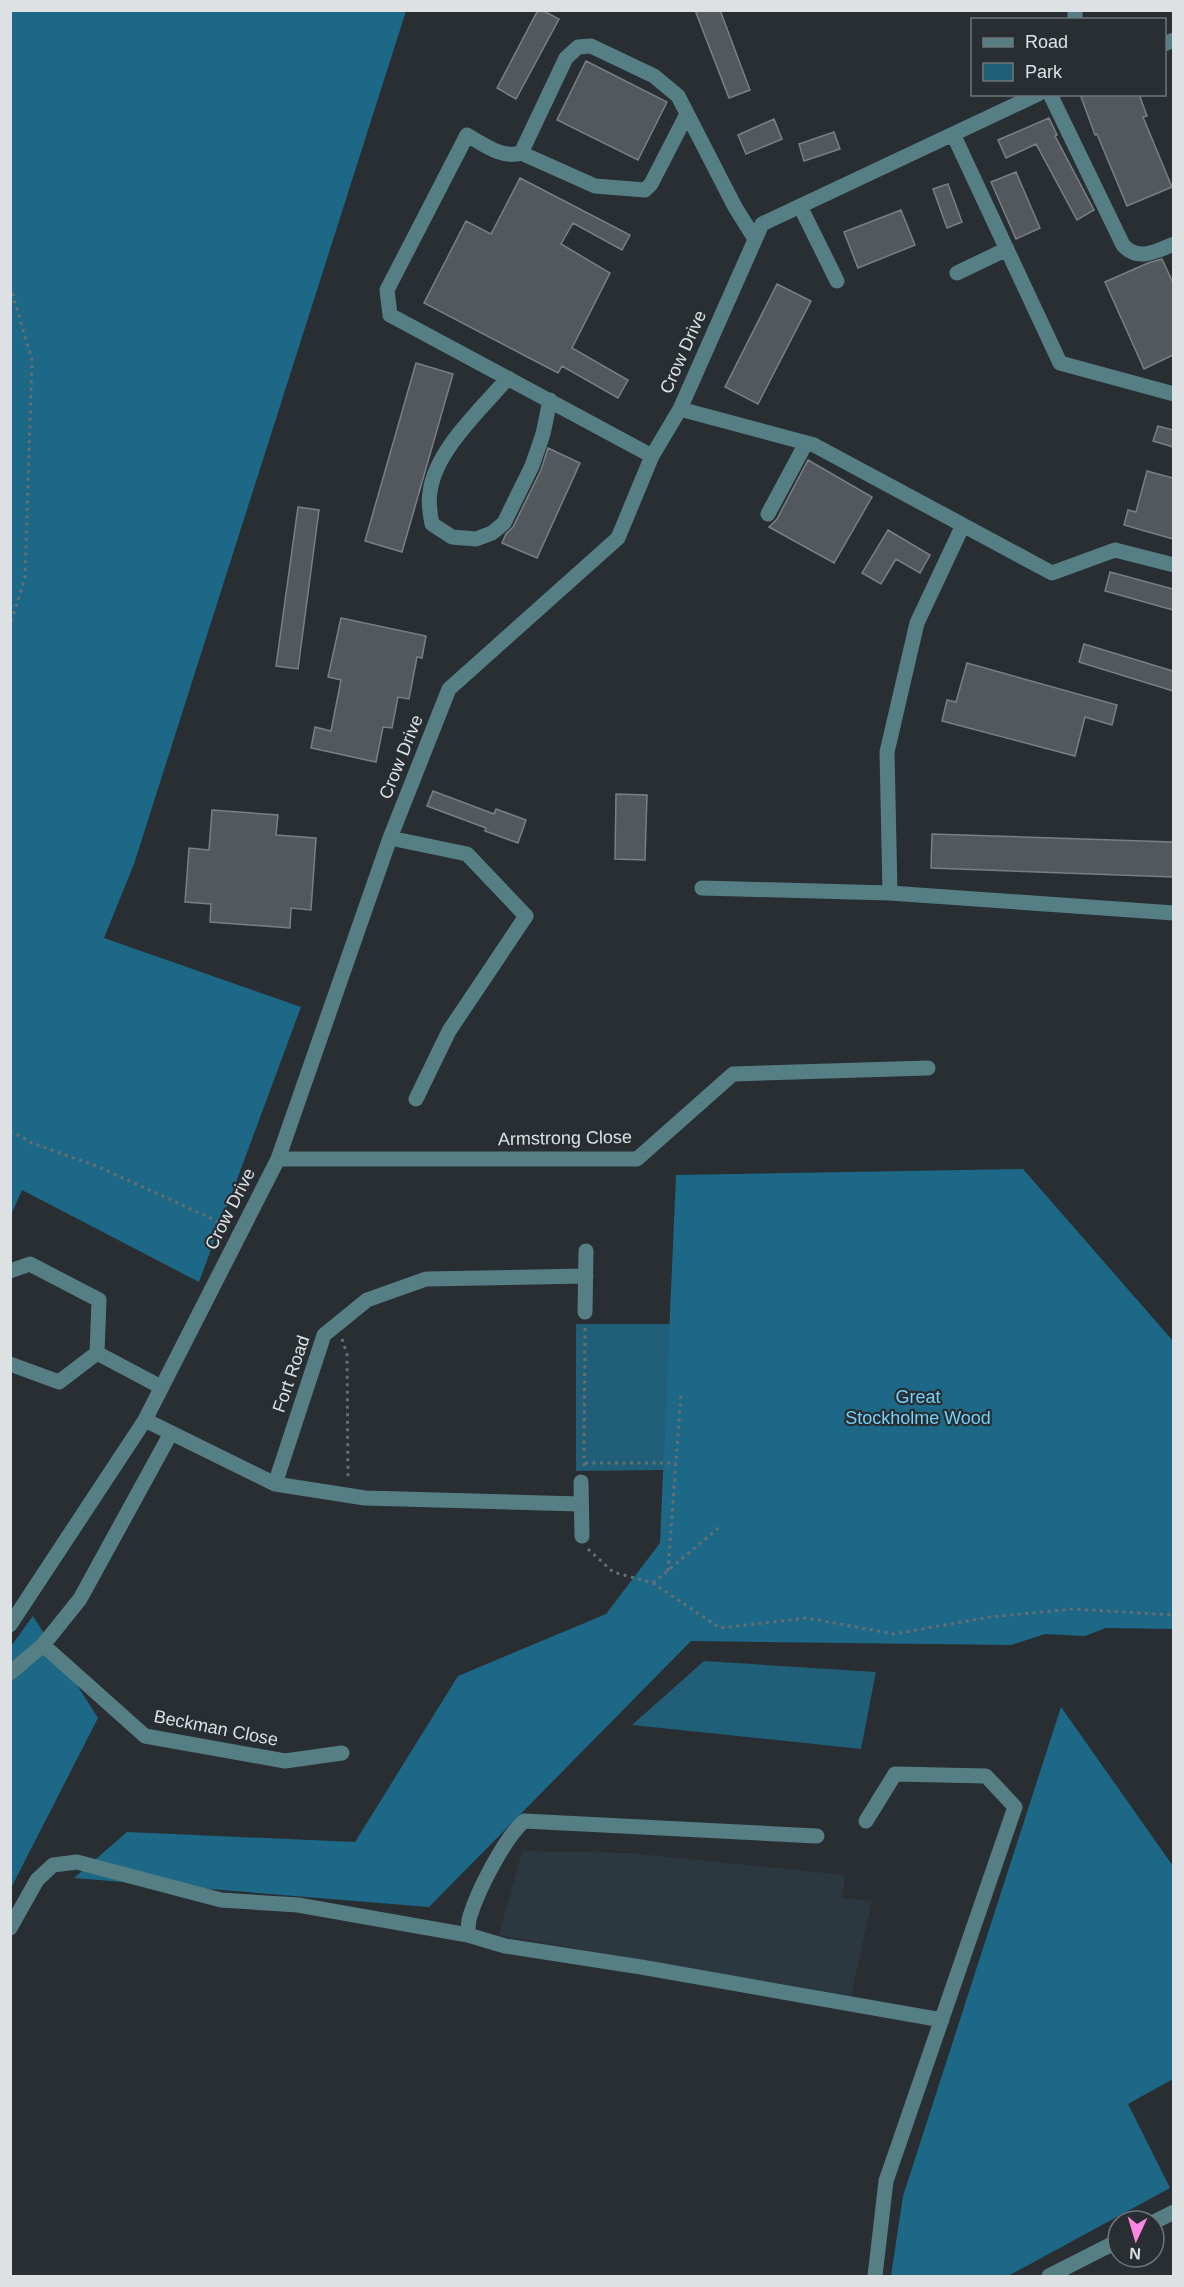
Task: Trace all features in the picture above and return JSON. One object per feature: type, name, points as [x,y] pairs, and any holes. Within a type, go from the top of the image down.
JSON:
[{"type":"street","points":[[521,153],[566,58],[578,47],[591,46],[654,76],[678,96],[735,207],[755,239]]},
{"type":"street","name":"Crow Drive","points":[[10,1625],[145,1420],[278,1159],[390,838],[449,689],[618,538],[652,456],[680,409],[762,224],[1034,96]]},
{"type":"street","points":[[1051,96],[1123,245],[1134,254],[1147,255],[1173,244]]},
{"type":"street","points":[[652,456],[390,315],[387,290],[467,135],[505,155],[521,153],[595,186],[645,190],[651,184],[687,114]]},
{"type":"street","points":[[953,134],[1060,363],[1173,394]]},
{"type":"street","points":[[800,206],[837,281]]},
{"type":"street","points":[[957,273],[1007,249]]},
{"type":"street","points":[[508,378],[442,456],[430,489],[429,505],[432,525],[452,537],[476,539],[492,533],[504,523],[532,466],[543,434],[550,400]]},
{"type":"street","points":[[680,409],[814,445],[1052,573],[1115,550],[1173,566]]},
{"type":"street","points":[[768,514],[806,443]]},
{"type":"street","points":[[890,893],[887,752],[917,623],[963,525]]},
{"type":"street","points":[[390,838],[467,854],[526,916],[449,1031],[416,1099]]},
{"type":"street","points":[[702,888],[890,893],[1173,913]]},
{"type":"street","name":"Armstrong Close","points":[[278,1159],[637,1159],[733,1074],[928,1068]]},
{"type":"street","points":[[585,1312],[586,1251]]},
{"type":"street","points":[[10,1271],[30,1264],[99,1300],[97,1353]]},
{"type":"street","name":"Fort Road","points":[[274,1484],[324,1335],[367,1300],[426,1279],[586,1276]]},
{"type":"street","points":[[97,1353],[161,1387]]},
{"type":"street","points":[[10,1364],[59,1382],[97,1353]]},
{"type":"street","points":[[145,1420],[274,1484],[365,1498],[580,1504]]},
{"type":"street","points":[[10,1673],[43,1645],[80,1599],[171,1433]]},
{"type":"street","points":[[581,1482],[582,1536]]},
{"type":"street","name":"Beckman Close","points":[[43,1645],[145,1736],[285,1761],[342,1753]]},
{"type":"street","points":[[866,1821],[895,1774],[986,1776],[1015,1807],[886,2181],[875,2277]]},
{"type":"street","points":[[468,1935],[469,1918],[481,1889],[514,1829],[524,1821],[817,1836]]},
{"type":"street","points":[[10,1928],[37,1880],[53,1865],[77,1862],[221,1900],[298,1905],[468,1935],[505,1946],[942,2020]]},
{"type":"street","points":[[1049,2277],[1106,2247]]},
{"type":"path","points":[[10,286],[32,360],[25,578],[10,625]]},
{"type":"path","points":[[10,1131],[32,1143],[99,1167],[240,1232]]},
{"type":"path","points":[[581,1482],[584,1475],[585,1312]]},
{"type":"path","points":[[336,1325],[347,1354],[348,1496]]},
{"type":"path","points":[[668,1571],[681,1394]]},
{"type":"path","points":[[584,1463],[676,1462]]},
{"type":"path","points":[[653,1583],[722,1525]]},
{"type":"path","points":[[582,1536],[583,1545],[613,1572],[653,1583],[720,1628],[807,1618],[894,1634],[990,1617],[1073,1610],[1173,1615]]},
{"type":"shaded area","points":[[522,1851],[630,1853],[845,1875],[842,1898],[872,1901],[851,1996],[499,1935]]},
{"type":"green space","points":[[11,10],[406,11],[134,864],[104,938],[301,1007],[199,1282],[22,1190],[11,1215]]},
{"type":"green space","name":"Great Stockholme Wood","points":[[1023,1169],[1173,1341],[1173,1629],[1106,1628],[1085,1636],[1045,1634],[1011,1645],[691,1641],[429,1907],[74,1878],[127,1832],[355,1842],[458,1676],[606,1614],[660,1543],[676,1175]]},
{"type":"green space","points":[[576,1324],[670,1324],[664,1470],[576,1471]]},
{"type":"green space","points":[[33,1616],[98,1718],[11,1888],[11,1646]]},
{"type":"green space","points":[[704,1661],[876,1672],[861,1749],[632,1725]]},
{"type":"green space","points":[[1061,1707],[1173,1866],[1173,2079],[1128,2104],[1170,2188],[1131,2209],[1106,2209],[1106,2223],[1008,2276],[891,2276],[903,2196]]},
{"type":"building","points":[[538,10],[559,19],[516,99],[497,88]]},
{"type":"building","points":[[695,10],[720,10],[750,90],[729,98]]},
{"type":"building","points":[[586,61],[667,102],[638,160],[557,120]]},
{"type":"building","points":[[1081,96],[1140,96],[1147,116],[1143,117],[1172,187],[1127,206],[1097,134],[1095,135]]},
{"type":"building","points":[[1049,118],[1057,135],[1055,136],[1094,210],[1077,220],[1036,144],[1006,158],[998,140]]},
{"type":"building","points":[[774,119],[782,139],[746,154],[738,135]]},
{"type":"building","points":[[834,132],[840,149],[804,161],[799,144]]},
{"type":"building","points":[[1016,172],[1040,228],[1016,239],[991,182]]},
{"type":"building","points":[[520,178],[630,235],[622,250],[573,223],[561,244],[610,273],[572,348],[628,380],[618,398],[562,366],[558,373],[424,303],[466,221],[491,234]]},
{"type":"building","points":[[948,184],[962,222],[947,228],[933,189]]},
{"type":"building","points":[[901,210],[915,245],[858,268],[844,232]]},
{"type":"building","points":[[1162,259],[1173,283],[1173,355],[1144,369],[1105,282]]},
{"type":"building","points":[[777,284],[811,301],[758,404],[725,387]]},
{"type":"building","points":[[416,363],[453,374],[402,552],[365,541]]},
{"type":"building","points":[[1158,426],[1173,430],[1173,447],[1153,441]]},
{"type":"building","points":[[548,448],[580,463],[537,558],[502,543],[506,534],[513,527],[541,470]]},
{"type":"building","points":[[808,460],[872,497],[834,563],[769,527],[777,519]]},
{"type":"building","points":[[1147,471],[1173,478],[1173,539],[1124,525],[1128,510],[1136,512]]},
{"type":"building","points":[[298,507],[319,510],[298,669],[276,666]]},
{"type":"building","points":[[888,530],[930,555],[920,573],[896,559],[881,584],[862,573]]},
{"type":"building","points":[[1110,572],[1173,589],[1173,610],[1105,591]]},
{"type":"building","points":[[341,618],[426,636],[422,658],[417,657],[409,699],[398,697],[392,728],[383,727],[376,762],[311,748],[315,727],[331,731],[341,680],[328,677]]},
{"type":"building","points":[[1084,644],[1173,671],[1173,691],[1079,662]]},
{"type":"building","points":[[967,663],[1117,705],[1112,725],[1085,717],[1075,756],[942,721],[947,700],[956,702]]},
{"type":"building","points":[[433,791],[494,814],[496,809],[526,820],[518,843],[485,831],[486,828],[427,806]]},
{"type":"building","points":[[616,794],[647,795],[645,860],[615,859]]},
{"type":"building","points":[[212,810],[278,815],[276,835],[316,838],[311,910],[291,908],[290,928],[210,922],[211,904],[185,902],[189,848],[209,850]]},
{"type":"building","points":[[932,834],[1173,842],[1173,877],[931,868]]}]
